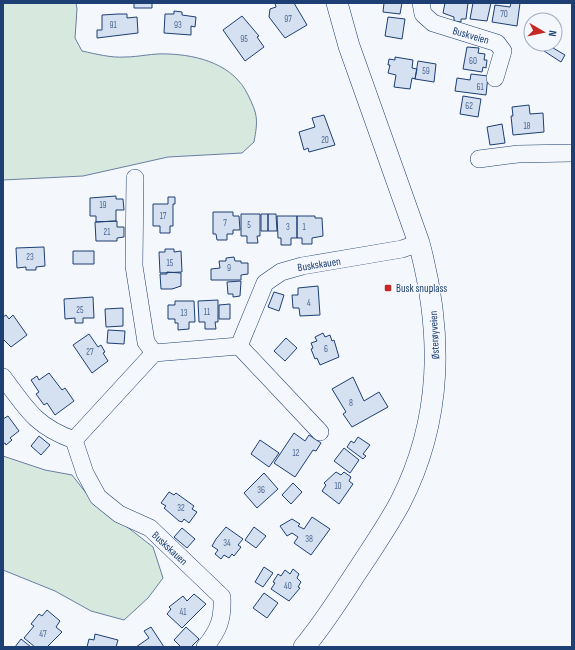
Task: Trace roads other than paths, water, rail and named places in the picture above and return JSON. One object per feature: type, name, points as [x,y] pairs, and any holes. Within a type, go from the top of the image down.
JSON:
[{"type":"main road","name":"Østerøyveien","points":[[304,647],[344,592],[400,503],[413,473],[426,434],[434,386],[436,344],[432,295],[419,243],[349,46],[337,3]]},
{"type":"street","name":"Buskveien","points":[[421,3],[423,14],[433,23],[498,43],[503,52],[495,78]]},
{"type":"street","points":[[480,159],[518,154],[572,153]]},
{"type":"street","points":[[135,178],[134,266],[146,342],[154,353]]},
{"type":"street","name":"Buskskauen","points":[[239,346],[265,283],[281,272],[302,266],[402,249],[419,243]]},
{"type":"street","points":[[3,377],[31,415],[56,434],[74,440],[154,353],[239,346],[320,432]]},
{"type":"street","name":"Buskskauen","points":[[74,440],[85,473],[98,497],[119,514],[150,528],[222,597],[223,613],[216,634],[205,647]]},
{"type":"place","name":"Busk snuplass","points":[[388,288]]}]
